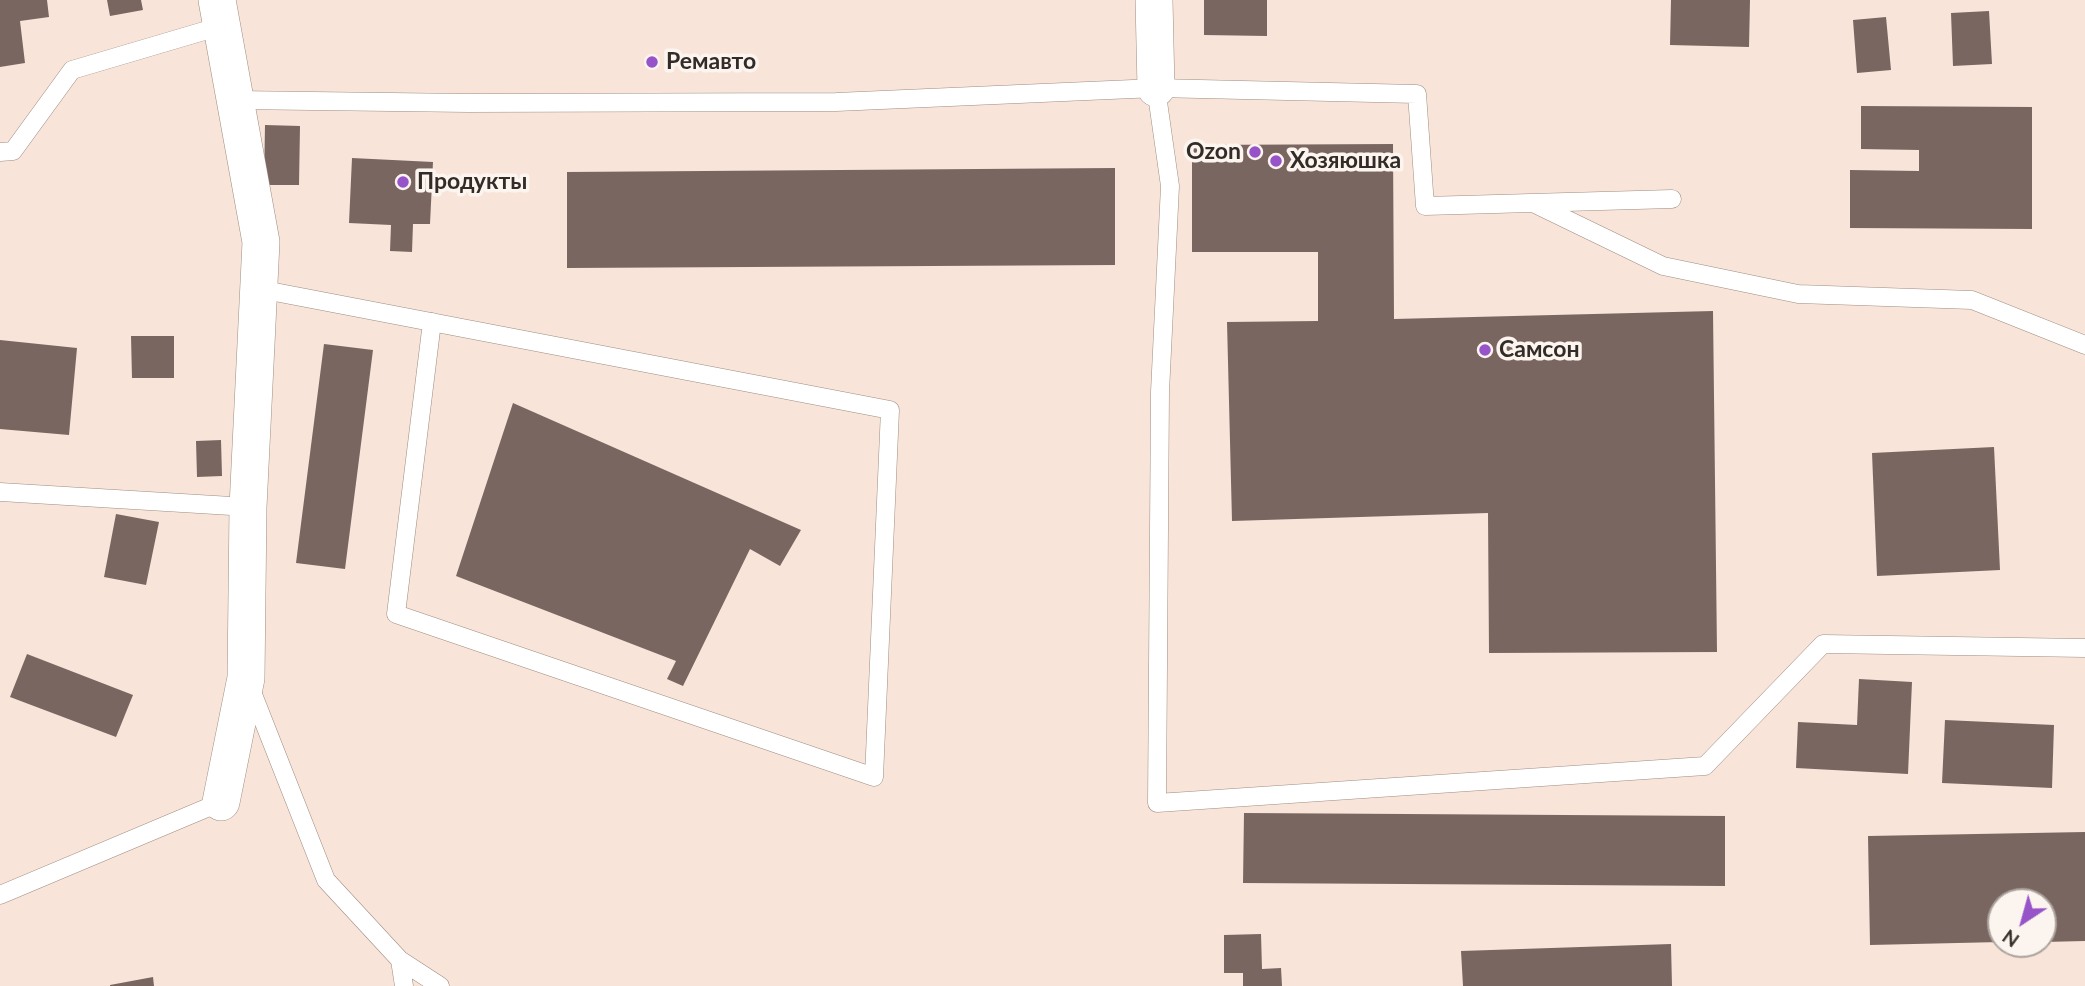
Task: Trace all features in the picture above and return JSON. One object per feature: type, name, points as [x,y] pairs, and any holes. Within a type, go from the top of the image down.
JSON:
[{"type":"street","points":[[1154,0],[1156,88]]},
{"type":"street","points":[[219,13],[261,242],[248,507],[246,678],[220,802]]},
{"type":"lane","points":[[0,152],[13,151],[72,70],[219,13]]},
{"type":"lane","points":[[1156,88],[1170,186],[1160,392],[1157,803],[1705,766],[1824,644],[2085,648]]},
{"type":"lane","points":[[235,100],[836,102],[1156,88],[1417,94],[1425,206],[1672,199]]},
{"type":"lane","points":[[1532,203],[1663,266],[1798,294],[1972,300],[2085,345]]},
{"type":"lane","points":[[259,289],[432,322],[890,410],[874,777],[396,614],[432,322]]},
{"type":"lane","points":[[0,492],[248,507]]},
{"type":"lane","points":[[246,678],[326,880],[400,960],[440,986]]},
{"type":"lane","points":[[0,895],[220,802]]},
{"type":"lane","points":[[400,960],[404,986]]},
{"type":"building","points":[[0,0],[47,0],[49,17],[20,21],[25,63],[0,67]]},
{"type":"building","points":[[107,0],[141,0],[143,10],[110,16]]},
{"type":"building","points":[[1204,0],[1267,0],[1267,36],[1204,35]]},
{"type":"building","points":[[1671,0],[1750,0],[1749,47],[1670,45]]},
{"type":"building","points":[[1989,11],[1992,64],[1953,66],[1951,13]]},
{"type":"building","points":[[1886,17],[1891,70],[1857,73],[1853,20]]},
{"type":"building","points":[[1861,106],[2032,107],[2032,229],[1850,228],[1850,170],[1919,171],[1919,150],[1861,149]]},
{"type":"building","points":[[265,125],[300,126],[299,185],[264,185]]},
{"type":"building","points":[[1393,144],[1394,319],[1713,311],[1717,652],[1489,653],[1488,513],[1232,521],[1227,322],[1318,321],[1318,252],[1192,252],[1192,145]]},
{"type":"building","points":[[352,158],[433,162],[430,224],[413,224],[412,252],[390,251],[391,225],[349,223]]},
{"type":"building","points":[[1115,168],[1115,265],[567,268],[567,172]]},
{"type":"building","points":[[131,336],[174,336],[174,378],[132,378]]},
{"type":"building","points":[[0,340],[77,348],[69,435],[0,429]]},
{"type":"building","points":[[324,344],[373,350],[345,569],[296,563]]},
{"type":"building","points":[[513,403],[801,530],[780,566],[750,549],[683,686],[667,679],[676,661],[456,576]]},
{"type":"building","points":[[221,440],[222,476],[197,477],[196,441]]},
{"type":"building","points":[[1994,447],[2000,570],[1877,576],[1872,453]]},
{"type":"building","points":[[116,514],[159,522],[146,585],[104,577]]},
{"type":"building","points":[[27,654],[133,695],[116,737],[10,697]]},
{"type":"building","points":[[1859,679],[1912,682],[1908,774],[1796,768],[1798,722],[1857,725]]},
{"type":"building","points":[[1945,720],[2054,725],[2052,788],[1942,783]]},
{"type":"building","points":[[1244,813],[1725,816],[1725,886],[1243,883]]},
{"type":"building","points":[[2085,832],[2085,941],[2057,942],[2057,888],[1987,888],[1987,942],[1870,945],[1868,836]]},
{"type":"building","points":[[1261,934],[1262,969],[1281,968],[1282,986],[1243,986],[1243,973],[1224,973],[1224,935]]},
{"type":"building","points":[[1671,944],[1672,986],[1463,986],[1461,951]]},
{"type":"building","points":[[153,977],[154,986],[110,986],[110,985]]},
{"type":"place","name":"Ремавто","points":[[652,62]]},
{"type":"place","name":"Ozon","points":[[1255,152]]},
{"type":"place","name":"Хозяюшка","points":[[1276,161]]},
{"type":"place","name":"Продукты","points":[[403,182]]},
{"type":"place","name":"Самсон","points":[[1485,350]]}]
